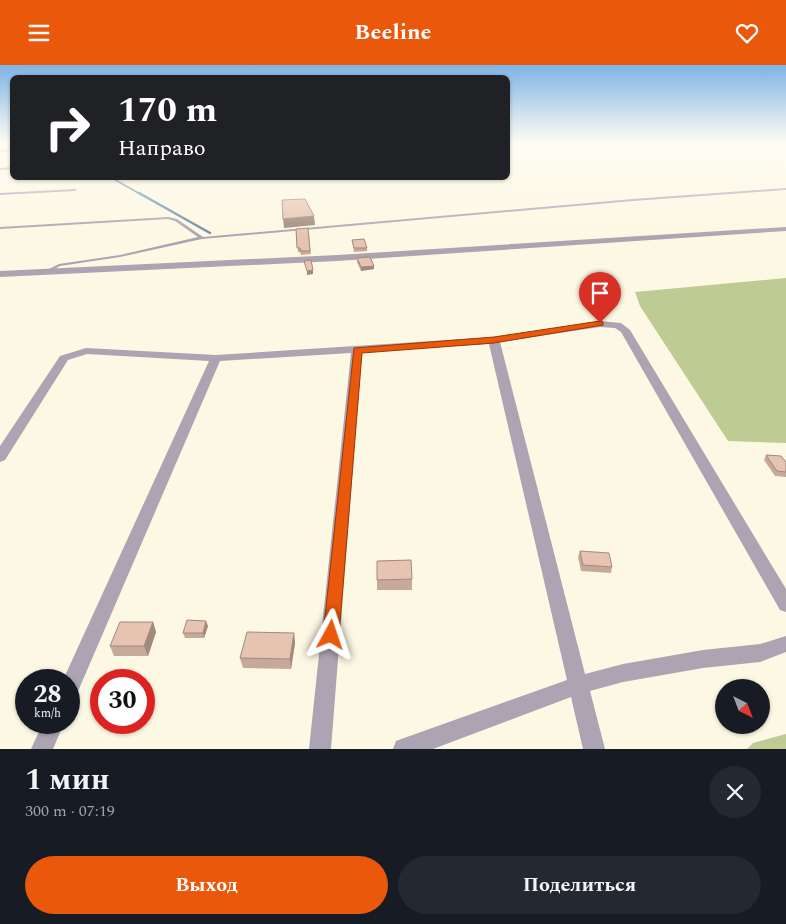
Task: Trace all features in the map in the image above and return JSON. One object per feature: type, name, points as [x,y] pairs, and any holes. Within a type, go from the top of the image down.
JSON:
[{"type":"street","points":[[0,274],[337,258],[786,229]]},
{"type":"street","points":[[0,457],[64,358],[86,351],[216,358],[494,340],[600,323],[617,325],[625,330],[786,605]]},
{"type":"street","points":[[494,340],[594,749]]},
{"type":"street","points":[[320,749],[358,350]]},
{"type":"street","points":[[78,669],[216,358]]},
{"type":"street","points":[[404,749],[579,685],[632,671],[703,659],[760,653],[786,644]]},
{"type":"street","points":[[42,749],[49,734]]},
{"type":"lane","points":[[47,272],[59,265],[120,256],[202,238],[786,189]]},
{"type":"lane","points":[[0,194],[75,190]]},
{"type":"lane","points":[[0,228],[168,218],[176,220],[202,238]]},
{"type":"green space","points":[[786,278],[786,443],[728,441],[640,306],[635,292]]},
{"type":"green space","points":[[786,734],[786,749],[747,749],[753,743]]},
{"type":"building","points":[[305,199],[314,216],[283,219],[282,200]]},
{"type":"building","points":[[308,228],[310,251],[301,251],[300,248],[297,248],[296,229]]},
{"type":"building","points":[[364,239],[367,248],[354,248],[352,240]]},
{"type":"building","points":[[370,257],[374,266],[361,267],[357,258]]},
{"type":"building","points":[[311,260],[313,270],[307,271],[304,261]]},
{"type":"building","points":[[766,455],[781,456],[786,462],[786,472],[777,471]]},
{"type":"building","points":[[580,551],[609,553],[612,567],[583,565]]},
{"type":"building","points":[[411,560],[412,579],[377,580],[377,561]]},
{"type":"building","points":[[187,620],[206,621],[203,633],[183,633]]},
{"type":"building","points":[[120,622],[153,622],[144,646],[110,646]]},
{"type":"building","points":[[247,632],[294,633],[290,659],[240,658]]},
{"type":"waterway","points":[[115,180],[142,195]]},
{"type":"waterway","points":[[139,193],[210,233]]},
{"type":"route","points":[[331,635],[358,350],[494,340],[600,323]]}]
